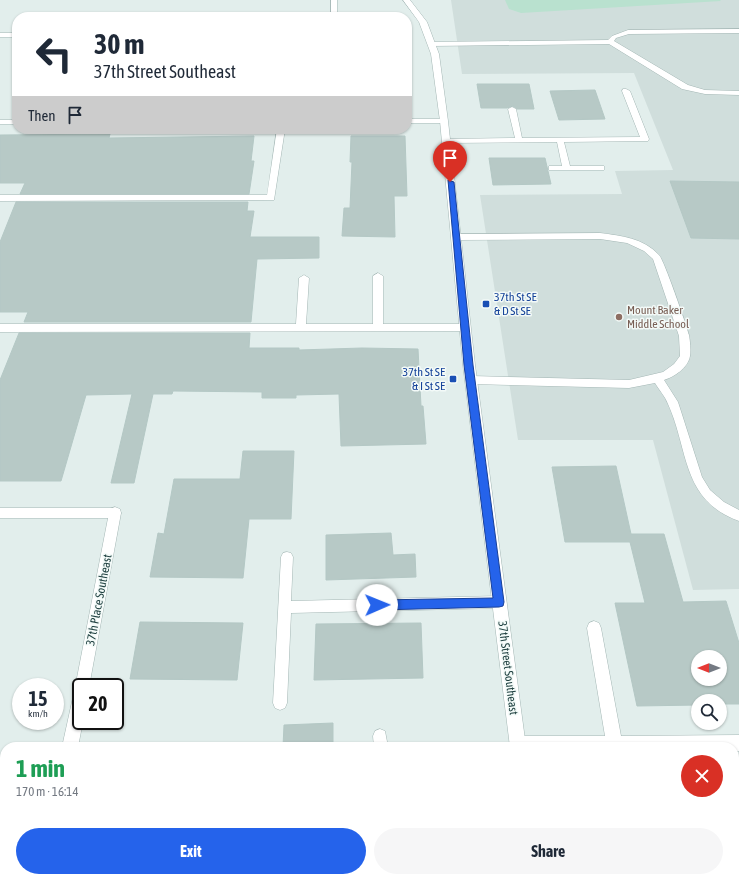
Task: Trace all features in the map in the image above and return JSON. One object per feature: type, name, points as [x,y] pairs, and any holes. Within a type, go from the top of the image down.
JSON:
[{"type":"street","name":"37th Street Southeast","points":[[406,0],[423,22],[435,54],[444,121],[471,380],[518,742]]},
{"type":"street","name":"37th Place Southeast","points":[[84,678],[115,513]]},
{"type":"street","points":[[594,628],[614,742]]},
{"type":"street","points":[[71,742],[73,730]]},
{"type":"lane","points":[[334,0],[334,12]]},
{"type":"lane","points":[[610,42],[614,37],[628,32],[739,31]]},
{"type":"lane","points":[[0,35],[12,34]]},
{"type":"lane","points":[[431,44],[610,42],[684,87],[695,91],[708,93],[739,93]]},
{"type":"lane","points":[[446,140],[645,140],[626,91]]},
{"type":"lane","points":[[512,109],[519,140]]},
{"type":"lane","points":[[412,121],[444,121]]},
{"type":"lane","points":[[0,122],[12,122]]},
{"type":"lane","points":[[0,198],[271,198],[280,134]]},
{"type":"lane","points":[[560,140],[567,168]]},
{"type":"lane","points":[[552,168],[601,168]]},
{"type":"lane","points":[[456,237],[600,236],[630,240],[647,249],[657,258],[684,336],[685,357],[678,367],[667,375],[629,384],[471,380]]},
{"type":"lane","points":[[378,276],[378,328]]},
{"type":"lane","points":[[301,328],[304,278]]},
{"type":"lane","points":[[0,328],[465,328]]},
{"type":"lane","points":[[657,378],[673,402],[697,478],[706,493],[720,506],[739,516]]},
{"type":"lane","points":[[0,513],[115,513]]},
{"type":"lane","points":[[280,704],[287,557]]},
{"type":"lane","points":[[285,607],[499,602]]},
{"type":"shaded area","name":"Mount Baker Middle School","points":[[451,0],[739,0],[739,589],[693,590],[653,440],[518,440],[480,195],[622,194],[615,171],[673,170],[634,73],[462,74]]},
{"type":"green space","points":[[505,0],[721,1],[521,13],[509,9]]},
{"type":"building","points":[[477,84],[529,84],[534,109],[517,109],[513,106],[507,108],[481,108]]},
{"type":"building","points":[[595,90],[605,119],[559,120],[550,91]]},
{"type":"building","points":[[110,134],[109,138],[254,136],[251,161],[254,161],[249,194],[20,194],[25,183],[0,183],[0,135]]},
{"type":"building","points":[[351,136],[405,136],[407,196],[394,196],[395,237],[342,236],[344,208],[350,208],[352,162],[350,162]]},
{"type":"building","points":[[489,158],[545,158],[551,184],[493,185]]},
{"type":"building","points":[[670,181],[739,182],[739,239],[691,238]]},
{"type":"building","points":[[16,202],[248,202],[247,211],[254,211],[250,237],[319,237],[319,258],[257,259],[251,322],[24,322],[28,312],[0,312],[0,242]]},
{"type":"building","points":[[19,333],[250,333],[249,348],[299,348],[299,350],[362,348],[418,349],[421,406],[423,406],[426,444],[341,446],[339,394],[296,395],[296,398],[262,398],[262,392],[173,391],[172,394],[153,394],[134,483],[111,483],[132,394],[86,395],[61,481],[0,481],[0,380]]},
{"type":"building","points":[[243,451],[294,451],[291,519],[249,519],[243,578],[150,577],[158,533],[164,534],[174,479],[240,479]]},
{"type":"building","points":[[616,466],[631,534],[664,534],[683,602],[726,601],[739,643],[739,704],[727,704],[727,694],[691,694],[691,705],[637,706],[615,603],[645,603],[630,542],[565,542],[552,467]]},
{"type":"building","points":[[391,533],[393,555],[415,554],[416,577],[326,580],[326,535]]},
{"type":"building","points":[[140,622],[243,623],[237,680],[130,679]]},
{"type":"building","points":[[421,623],[423,678],[314,680],[316,624]]},
{"type":"building","points":[[333,723],[333,742],[283,742],[284,725]]},
{"type":"place","name":"37th St SE & D St SE","points":[[486,304]]},
{"type":"place","name":"Mount Baker Middle School","points":[[619,317]]},
{"type":"place","name":"37th St SE & I St SE","points":[[453,379]]},
{"type":"route","points":[[377,605],[499,602],[469,365],[450,182]]}]
